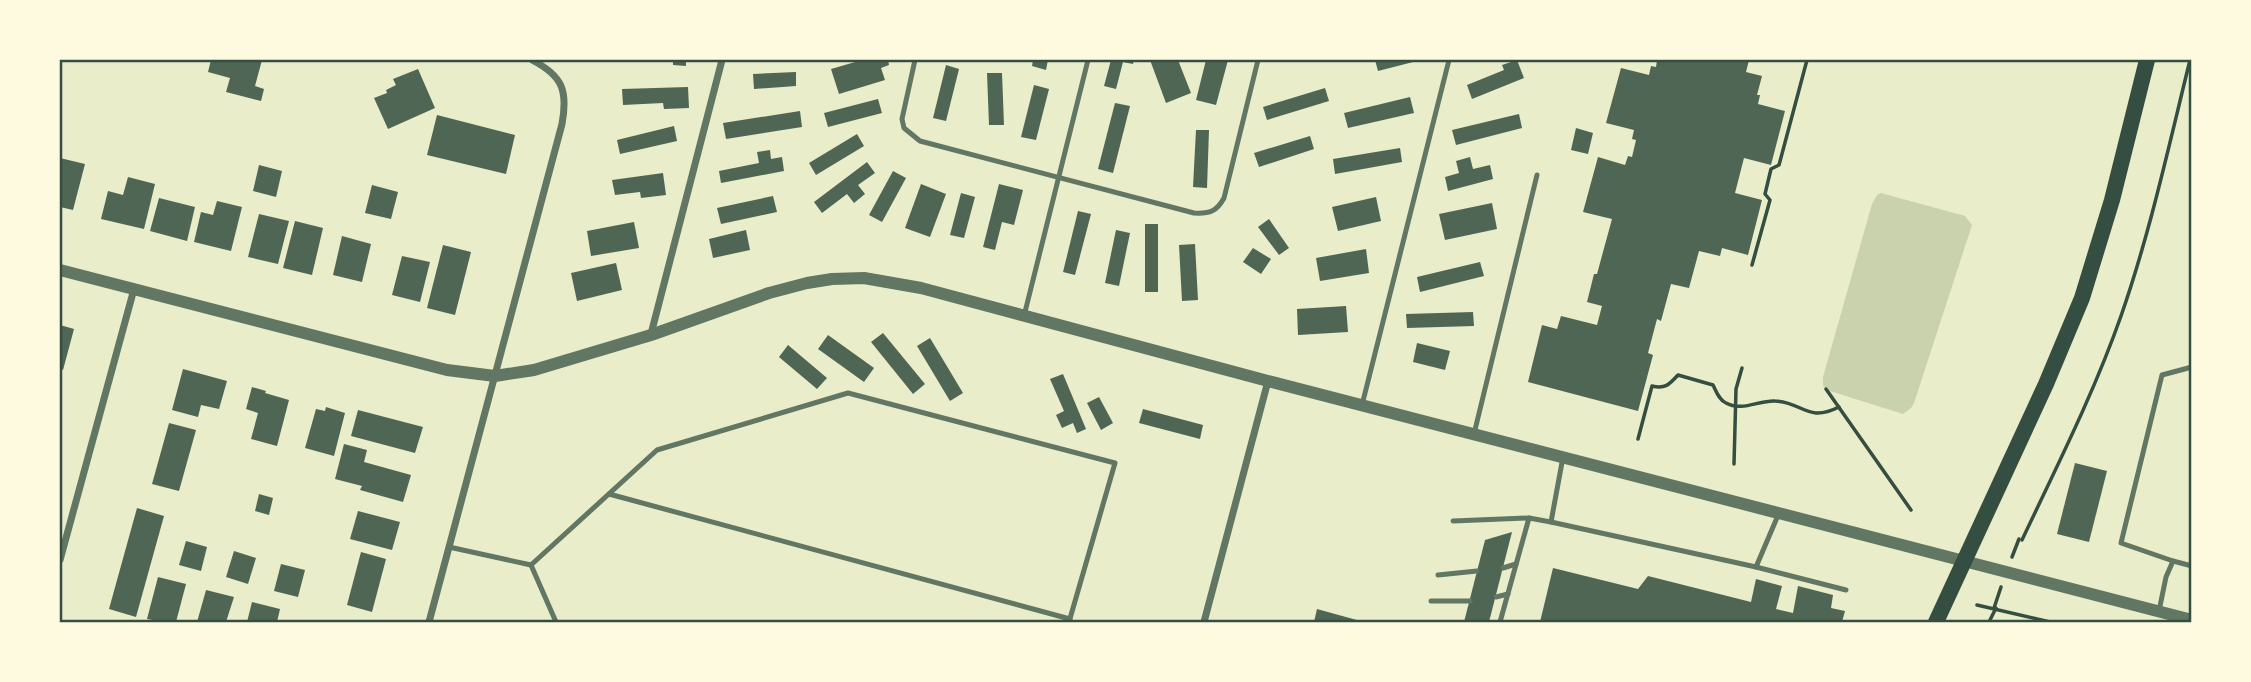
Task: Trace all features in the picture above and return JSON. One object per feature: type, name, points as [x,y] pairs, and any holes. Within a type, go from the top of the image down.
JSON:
[{"type":"main road","points":[[1936,622],[2051,372],[2082,298],[2109,209],[2147,60]]},
{"type":"street","points":[[429,622],[565,108],[564,93],[558,77],[533,60]]},
{"type":"street","points":[[651,335],[722,60]]},
{"type":"street","points":[[60,270],[447,370],[495,376],[534,370],[651,335],[789,287],[850,278],[877,279],[2192,620]]},
{"type":"street","points":[[60,559],[134,289]]},
{"type":"street","points":[[1204,622],[1268,381]]},
{"type":"lane","points":[[915,60],[902,119],[904,128],[920,141],[1194,213],[1213,212],[1224,198],[1258,60]]},
{"type":"lane","points":[[1024,316],[1088,60]]},
{"type":"lane","points":[[1362,405],[1449,60]]},
{"type":"lane","points":[[1474,434],[1537,176]]},
{"type":"lane","points":[[2192,368],[2162,375],[2121,543],[2192,566]]},
{"type":"lane","points":[[531,565],[608,494],[657,450],[848,393],[1115,463],[1070,621],[608,494]]},
{"type":"lane","points":[[1551,522],[1563,457]]},
{"type":"lane","points":[[1756,567],[1779,513]]},
{"type":"lane","points":[[1500,622],[1529,518]]},
{"type":"lane","points":[[1453,521],[1529,518],[1756,567],[1846,590]]},
{"type":"lane","points":[[449,547],[531,565]]},
{"type":"lane","points":[[2159,611],[2172,561]]},
{"type":"lane","points":[[1503,568],[1516,564]]},
{"type":"lane","points":[[531,565],[556,622]]},
{"type":"lane","points":[[1438,575],[1477,571]]},
{"type":"lane","points":[[1496,597],[1508,594]]},
{"type":"lane","points":[[1431,601],[1470,601]]},
{"type":"path","points":[[1752,265],[1770,200],[1765,194],[1771,169],[1779,165],[1807,60]]},
{"type":"path","points":[[2022,540],[2084,406],[2120,318],[2145,239],[2190,60]]},
{"type":"path","points":[[1734,464],[1736,389],[1742,368]]},
{"type":"path","points":[[1638,439],[1652,386],[1667,386],[1678,375],[1713,385],[1726,404],[1750,407],[1761,402],[1775,401],[1789,403],[1808,413],[1826,414],[1839,407]]},
{"type":"path","points":[[1826,389],[1911,510]]},
{"type":"path","points":[[1977,605],[2050,622]]},
{"type":"path","points":[[1989,622],[1996,608]]},
{"type":"green space","points":[[1881,193],[1965,216],[1972,225],[1914,403],[1903,414],[1830,391],[1823,386],[1823,377],[1872,204]]},
{"type":"building","points":[[211,60],[262,60],[255,86],[264,89],[261,101],[226,92],[230,78],[208,72]]},
{"type":"building","points":[[673,60],[686,60],[686,66],[673,65]]},
{"type":"building","points":[[862,60],[888,60],[889,65],[881,68],[885,80],[839,94],[831,69]]},
{"type":"building","points":[[1033,60],[1048,60],[1046,70],[1032,66]]},
{"type":"building","points":[[1111,60],[1134,60],[1133,64],[1123,62],[1116,89],[1104,86]]},
{"type":"building","points":[[1150,60],[1178,60],[1191,93],[1166,103]]},
{"type":"building","points":[[1206,60],[1228,60],[1216,105],[1196,100]]},
{"type":"building","points":[[1375,60],[1421,60],[1378,71]]},
{"type":"building","points":[[1517,60],[1524,78],[1472,99],[1467,85],[1504,70],[1502,65]]},
{"type":"building","points":[[1657,60],[1749,60],[1746,72],[1762,76],[1757,95],[1760,95],[1758,104],[1785,111],[1771,165],[1744,158],[1735,193],[1762,200],[1748,255],[1722,248],[1720,256],[1699,251],[1689,288],[1671,284],[1661,321],[1657,319],[1648,353],[1653,355],[1638,411],[1528,382],[1542,325],[1557,329],[1561,316],[1597,325],[1602,306],[1587,302],[1612,219],[1583,212],[1598,157],[1625,165],[1628,156],[1632,157],[1636,140],[1632,139],[1634,130],[1606,123],[1621,68],[1649,75],[1651,66],[1656,67]]},
{"type":"building","points":[[946,65],[959,69],[946,121],[933,118]]},
{"type":"building","points":[[418,69],[435,108],[388,129],[374,98],[387,93],[386,90],[396,85],[393,79]]},
{"type":"building","points":[[796,72],[796,86],[754,89],[753,74]]},
{"type":"building","points":[[987,73],[1002,73],[1004,125],[989,125]]},
{"type":"building","points":[[1034,85],[1049,89],[1036,140],[1021,137]]},
{"type":"building","points":[[688,87],[689,108],[664,109],[663,103],[623,105],[622,89]]},
{"type":"building","points":[[1325,88],[1329,101],[1267,120],[1263,107]]},
{"type":"building","points":[[1410,97],[1414,113],[1348,128],[1344,113]]},
{"type":"building","points":[[878,99],[882,113],[828,127],[824,113]]},
{"type":"building","points":[[1115,103],[1130,106],[1113,173],[1098,169]]},
{"type":"building","points":[[800,111],[802,127],[726,139],[723,123]]},
{"type":"building","points":[[1519,114],[1522,128],[1456,145],[1452,130]]},
{"type":"building","points":[[437,115],[515,135],[506,174],[427,155]]},
{"type":"building","points":[[674,126],[677,141],[620,154],[617,140]]},
{"type":"building","points":[[1576,128],[1593,133],[1588,154],[1571,150]]},
{"type":"building","points":[[1196,130],[1209,130],[1207,188],[1193,187]]},
{"type":"building","points":[[857,134],[864,146],[816,175],[809,163]]},
{"type":"building","points":[[1310,136],[1314,149],[1259,167],[1254,153]]},
{"type":"building","points":[[1400,148],[1402,162],[1335,174],[1333,159]]},
{"type":"building","points":[[770,150],[771,159],[782,157],[784,171],[721,183],[719,171],[759,163],[757,152]]},
{"type":"building","points":[[1470,157],[1473,169],[1490,165],[1493,179],[1448,191],[1445,177],[1459,173],[1456,161]]},
{"type":"building","points":[[60,158],[85,164],[73,210],[60,207]]},
{"type":"building","points":[[867,162],[875,173],[858,185],[865,194],[854,203],[847,194],[822,213],[814,202]]},
{"type":"building","points":[[259,165],[282,171],[276,197],[253,191]]},
{"type":"building","points":[[893,171],[906,178],[882,222],[869,215]]},
{"type":"building","points":[[663,173],[666,195],[641,198],[640,192],[615,195],[612,180]]},
{"type":"building","points":[[128,177],[155,184],[144,229],[101,219],[108,191],[123,195]]},
{"type":"building","points":[[921,184],[946,194],[930,237],[905,228]]},
{"type":"building","points":[[999,184],[1023,190],[1014,225],[1002,222],[995,250],[983,247]]},
{"type":"building","points":[[372,185],[398,192],[391,219],[365,213]]},
{"type":"building","points":[[961,193],[975,197],[964,238],[950,235]]},
{"type":"building","points":[[773,196],[777,212],[721,224],[717,208]]},
{"type":"building","points":[[1376,197],[1381,221],[1338,231],[1332,207]]},
{"type":"building","points":[[159,198],[195,207],[187,241],[150,231]]},
{"type":"building","points":[[217,201],[242,207],[231,251],[194,242],[201,212],[213,215]]},
{"type":"building","points":[[1492,203],[1497,229],[1445,240],[1439,214]]},
{"type":"building","points":[[1078,211],[1091,214],[1075,275],[1063,272]]},
{"type":"building","points":[[259,214],[289,221],[278,264],[248,257]]},
{"type":"building","points":[[1269,219],[1289,248],[1279,255],[1258,227]]},
{"type":"building","points":[[295,221],[323,228],[312,275],[283,268]]},
{"type":"building","points":[[634,222],[639,248],[591,256],[587,231]]},
{"type":"building","points":[[1145,224],[1158,224],[1158,292],[1145,292]]},
{"type":"building","points":[[746,230],[750,250],[713,258],[709,239]]},
{"type":"building","points":[[1116,230],[1130,233],[1119,286],[1105,283]]},
{"type":"building","points":[[342,236],[371,244],[362,282],[333,275]]},
{"type":"building","points":[[1195,244],[1198,300],[1182,301],[1179,245]]},
{"type":"building","points":[[443,245],[471,252],[455,315],[427,308]]},
{"type":"building","points":[[1253,248],[1271,259],[1261,274],[1243,262]]},
{"type":"building","points":[[1366,249],[1369,273],[1320,281],[1316,258]]},
{"type":"building","points":[[402,256],[430,262],[420,302],[392,295]]},
{"type":"building","points":[[1480,262],[1484,276],[1420,292],[1417,277]]},
{"type":"building","points":[[616,263],[622,290],[577,301],[571,273]]},
{"type":"building","points":[[1346,306],[1348,332],[1298,335],[1297,309]]},
{"type":"building","points":[[1473,312],[1474,326],[1407,328],[1406,314]]},
{"type":"building","points":[[60,325],[74,329],[63,370],[60,369]]},
{"type":"building","points":[[883,333],[925,384],[913,394],[871,342]]},
{"type":"building","points":[[828,335],[874,368],[864,382],[818,349]]},
{"type":"building","points":[[930,338],[963,393],[950,401],[917,346]]},
{"type":"building","points":[[1417,343],[1450,351],[1445,370],[1413,362]]},
{"type":"building","points":[[788,345],[827,378],[817,389],[779,357]]},
{"type":"building","points":[[183,369],[227,381],[219,409],[201,405],[198,417],[172,410]]},
{"type":"building","points":[[1063,374],[1086,429],[1077,433],[1073,423],[1062,428],[1056,415],[1064,411],[1050,379]]},
{"type":"building","points":[[252,387],[289,400],[277,446],[251,439],[258,413],[246,409]]},
{"type":"building","points":[[1099,397],[1113,423],[1101,430],[1087,403]]},
{"type":"building","points":[[326,407],[345,413],[334,456],[305,448],[316,409],[325,411]]},
{"type":"building","points":[[1143,409],[1203,425],[1200,439],[1139,423]]},
{"type":"building","points":[[358,410],[423,427],[415,453],[351,436]]},
{"type":"building","points":[[169,423],[196,430],[179,491],[152,484]]},
{"type":"building","points":[[344,444],[367,450],[364,462],[411,475],[403,502],[360,490],[362,486],[335,479]]},
{"type":"building","points":[[2075,463],[2107,471],[2089,542],[2057,534]]},
{"type":"building","points":[[259,494],[273,498],[269,515],[255,511]]},
{"type":"building","points":[[137,508],[164,516],[136,617],[109,609]]},
{"type":"building","points":[[358,511],[400,522],[392,550],[350,539]]},
{"type":"building","points":[[1512,532],[1489,622],[1464,622],[1485,540]]},
{"type":"building","points":[[186,541],[207,547],[201,571],[179,565]]},
{"type":"building","points":[[234,551],[256,558],[248,584],[226,577]]},
{"type":"building","points":[[361,552],[386,559],[372,612],[347,605]]},
{"type":"building","points":[[281,564],[305,570],[298,597],[274,591]]},
{"type":"building","points":[[1553,568],[1638,589],[1648,576],[1751,602],[1756,579],[1782,586],[1776,609],[1793,613],[1798,586],[1833,595],[1831,608],[1845,611],[1842,622],[1540,622]]},
{"type":"building","points":[[158,577],[186,584],[176,622],[147,619]]},
{"type":"building","points":[[206,590],[234,597],[226,622],[197,622]]},
{"type":"building","points":[[252,602],[280,609],[277,622],[247,622]]},
{"type":"building","points":[[1317,609],[1364,622],[1314,622]]}]
